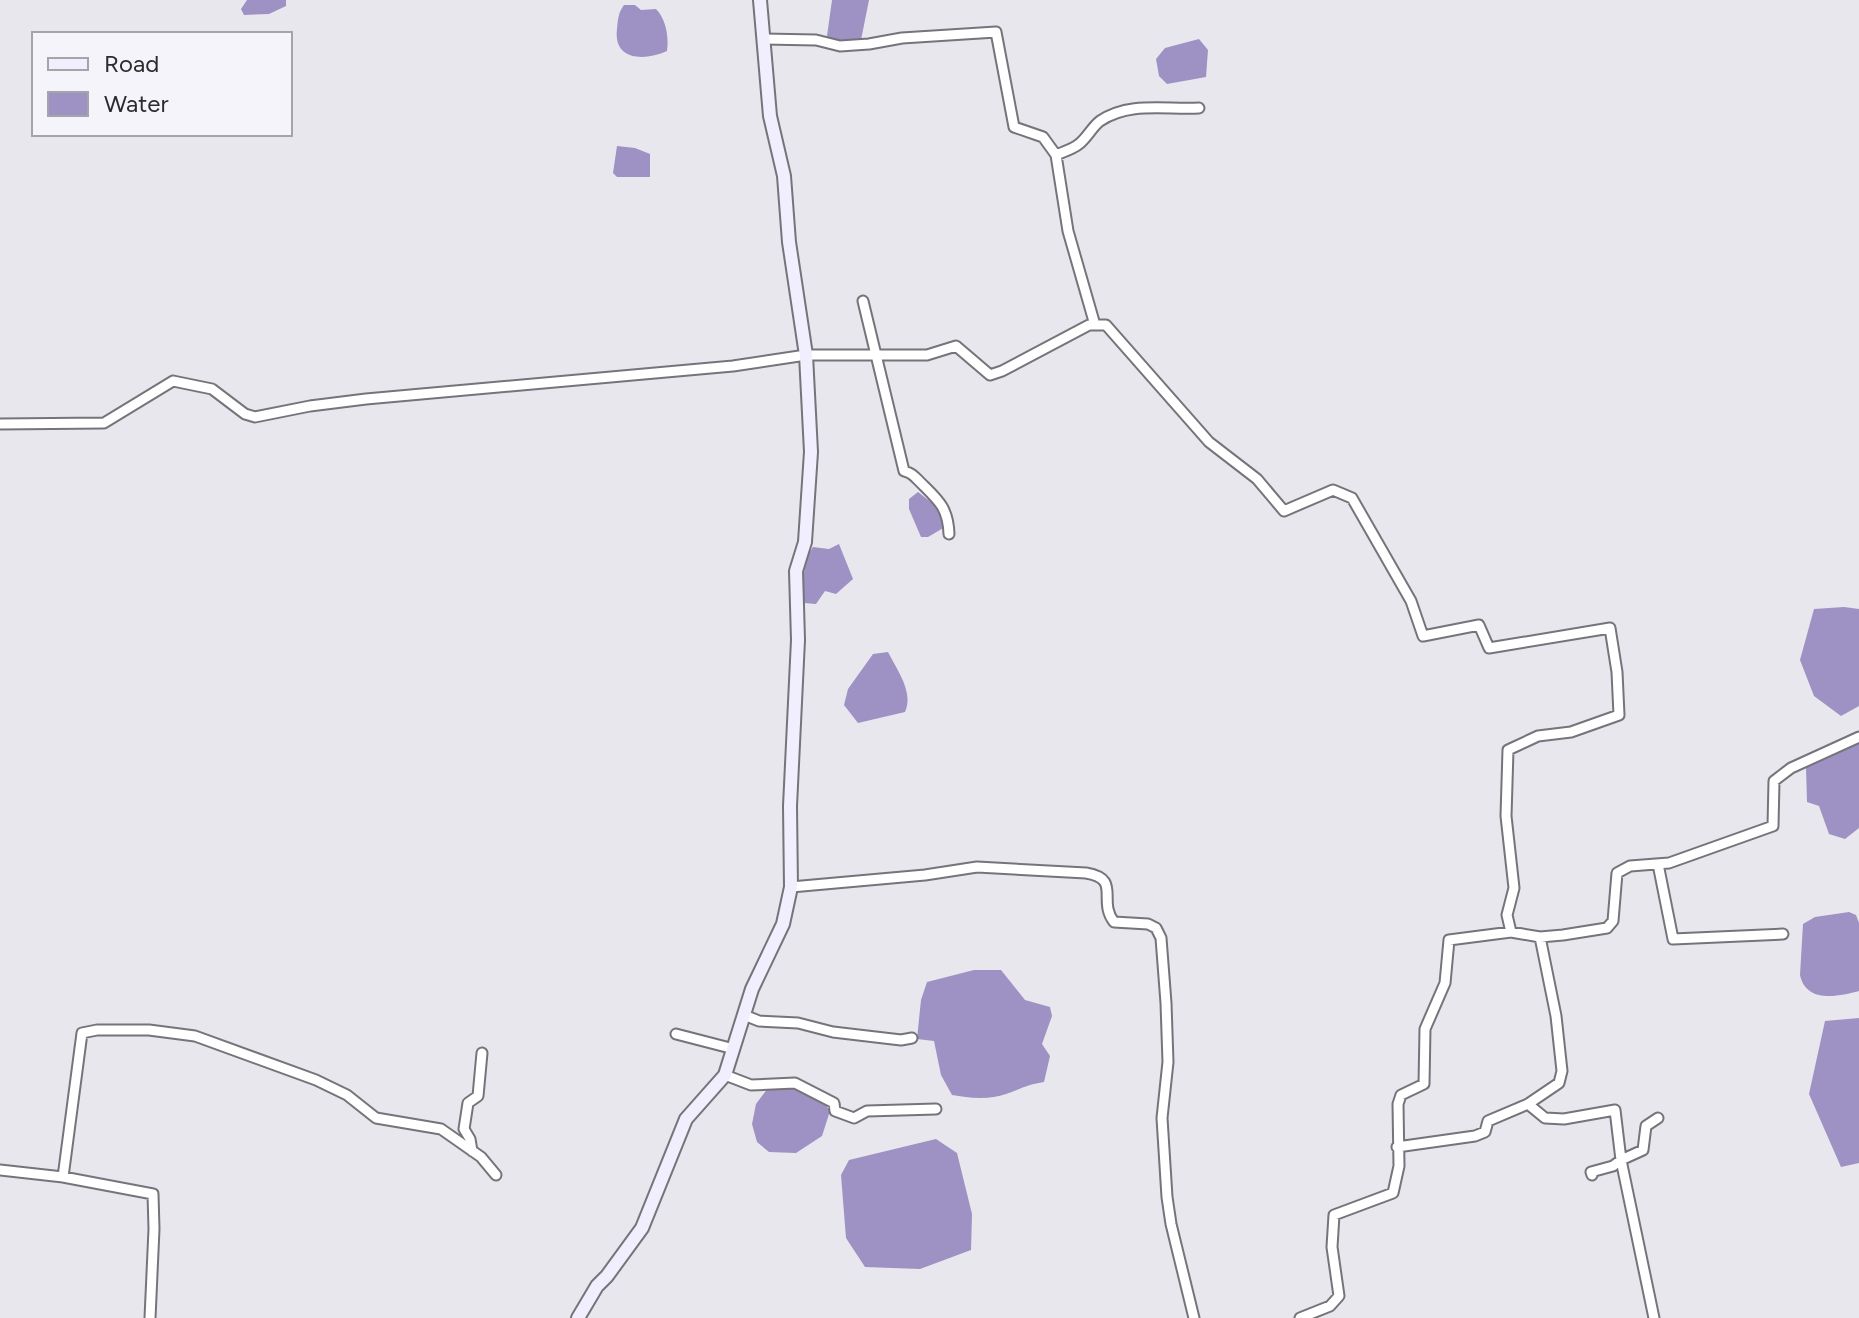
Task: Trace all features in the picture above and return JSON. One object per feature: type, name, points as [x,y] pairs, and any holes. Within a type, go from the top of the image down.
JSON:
[{"type":"main road","points":[[578,1318],[597,1286],[642,1228],[686,1119],[725,1075],[752,989],[783,924],[791,887],[790,806],[798,640],[796,571],[805,542],[811,452],[806,355],[789,242],[784,176],[770,116],[760,0]]},
{"type":"street","points":[[764,39],[816,40],[840,46],[902,38],[996,32],[1014,127],[1043,137],[1056,155],[1068,231],[1095,325]]},
{"type":"street","points":[[1056,155],[1079,145],[1099,122],[1118,112],[1150,106],[1199,108]]},
{"type":"street","points":[[863,301],[904,471],[912,473],[938,497],[948,519],[949,534]]},
{"type":"street","points":[[0,424],[104,423],[173,381],[212,389],[245,414],[255,417],[366,399],[708,369],[806,355],[927,355],[956,346],[990,375],[1089,325],[1106,325],[1209,442],[1257,479],[1284,511],[1333,490],[1352,498],[1411,601],[1423,636],[1479,625],[1489,648],[1610,628],[1617,672],[1619,715],[1571,732],[1538,736],[1508,750],[1506,816],[1514,888],[1507,915],[1511,932]]},
{"type":"street","points":[[1300,1318],[1330,1306],[1339,1296],[1332,1247],[1334,1215],[1393,1193],[1399,1166],[1398,1104],[1401,1095],[1424,1084],[1425,1029],[1445,983],[1449,940],[1511,932],[1540,937],[1607,928],[1613,921],[1617,873],[1630,866],[1658,864],[1715,849],[1773,826],[1774,781],[1791,768],[1859,737]]},
{"type":"street","points":[[1658,864],[1673,939],[1783,934]]},
{"type":"street","points":[[791,887],[977,867],[1086,873],[1106,880],[1106,903],[1114,922],[1148,924],[1156,928],[1161,938],[1166,1003],[1168,1062],[1162,1118],[1167,1197],[1194,1318]]},
{"type":"street","points":[[1397,1147],[1475,1136],[1485,1132],[1488,1121],[1528,1104],[1559,1083],[1562,1071],[1554,1002],[1540,937]]},
{"type":"street","points":[[744,1015],[759,1021],[798,1023],[833,1032],[901,1040],[912,1038]]},
{"type":"street","points":[[63,1177],[82,1033],[97,1030],[149,1030],[195,1036],[316,1080],[347,1095],[376,1118],[441,1129],[481,1157],[496,1175]]},
{"type":"street","points":[[676,1034],[734,1049]]},
{"type":"street","points":[[472,1151],[464,1129],[468,1103],[478,1096],[482,1053]]},
{"type":"street","points":[[725,1075],[751,1085],[795,1083],[834,1103],[835,1111],[854,1118],[867,1111],[936,1109]]},
{"type":"street","points":[[1528,1104],[1545,1118],[1564,1119],[1615,1110],[1621,1160],[1654,1318]]},
{"type":"street","points":[[1592,1175],[1591,1172],[1613,1166],[1643,1150],[1646,1126],[1658,1118]]},
{"type":"street","points":[[0,1170],[63,1177],[153,1194],[150,1318]]},
{"type":"water","points":[[247,0],[286,0],[286,6],[269,14],[244,15],[241,9]]},
{"type":"water","points":[[832,0],[869,0],[861,40],[833,42],[827,36]]},
{"type":"water","points":[[624,5],[635,5],[641,10],[656,9],[666,28],[667,51],[640,57],[625,53],[617,40],[619,14]]},
{"type":"water","points":[[1199,39],[1208,50],[1206,77],[1167,84],[1159,76],[1156,59],[1165,48]]},
{"type":"water","points":[[617,146],[650,154],[650,177],[617,177],[613,173]]},
{"type":"water","points":[[918,492],[941,510],[945,527],[928,537],[921,537],[909,509],[909,499]]},
{"type":"water","points":[[839,544],[853,579],[836,594],[825,591],[816,604],[804,603],[805,567],[813,547],[829,549]]},
{"type":"water","points":[[1814,609],[1859,609],[1859,706],[1841,716],[1814,696],[1800,660]]},
{"type":"water","points":[[888,652],[906,689],[905,712],[858,723],[844,705],[848,689],[873,654]]},
{"type":"water","points":[[1859,743],[1859,828],[1845,839],[1829,834],[1819,806],[1807,802],[1806,768],[1812,761]]},
{"type":"water","points":[[1849,912],[1856,915],[1859,923],[1859,991],[1832,996],[1816,994],[1803,984],[1800,975],[1803,924],[1815,917]]},
{"type":"water","points":[[974,970],[1001,970],[1025,1000],[1050,1007],[1052,1016],[1042,1044],[1050,1056],[1044,1082],[993,1097],[952,1095],[941,1075],[934,1041],[917,1039],[921,1000],[927,982]]},
{"type":"water","points":[[1859,1018],[1859,1163],[1841,1167],[1809,1094],[1825,1021]]},
{"type":"water","points":[[788,1085],[822,1100],[830,1111],[822,1136],[796,1153],[769,1152],[757,1142],[752,1124],[756,1104],[768,1088]]},
{"type":"water","points":[[936,1139],[957,1153],[972,1214],[971,1250],[920,1269],[865,1267],[846,1238],[841,1175],[849,1160]]}]
